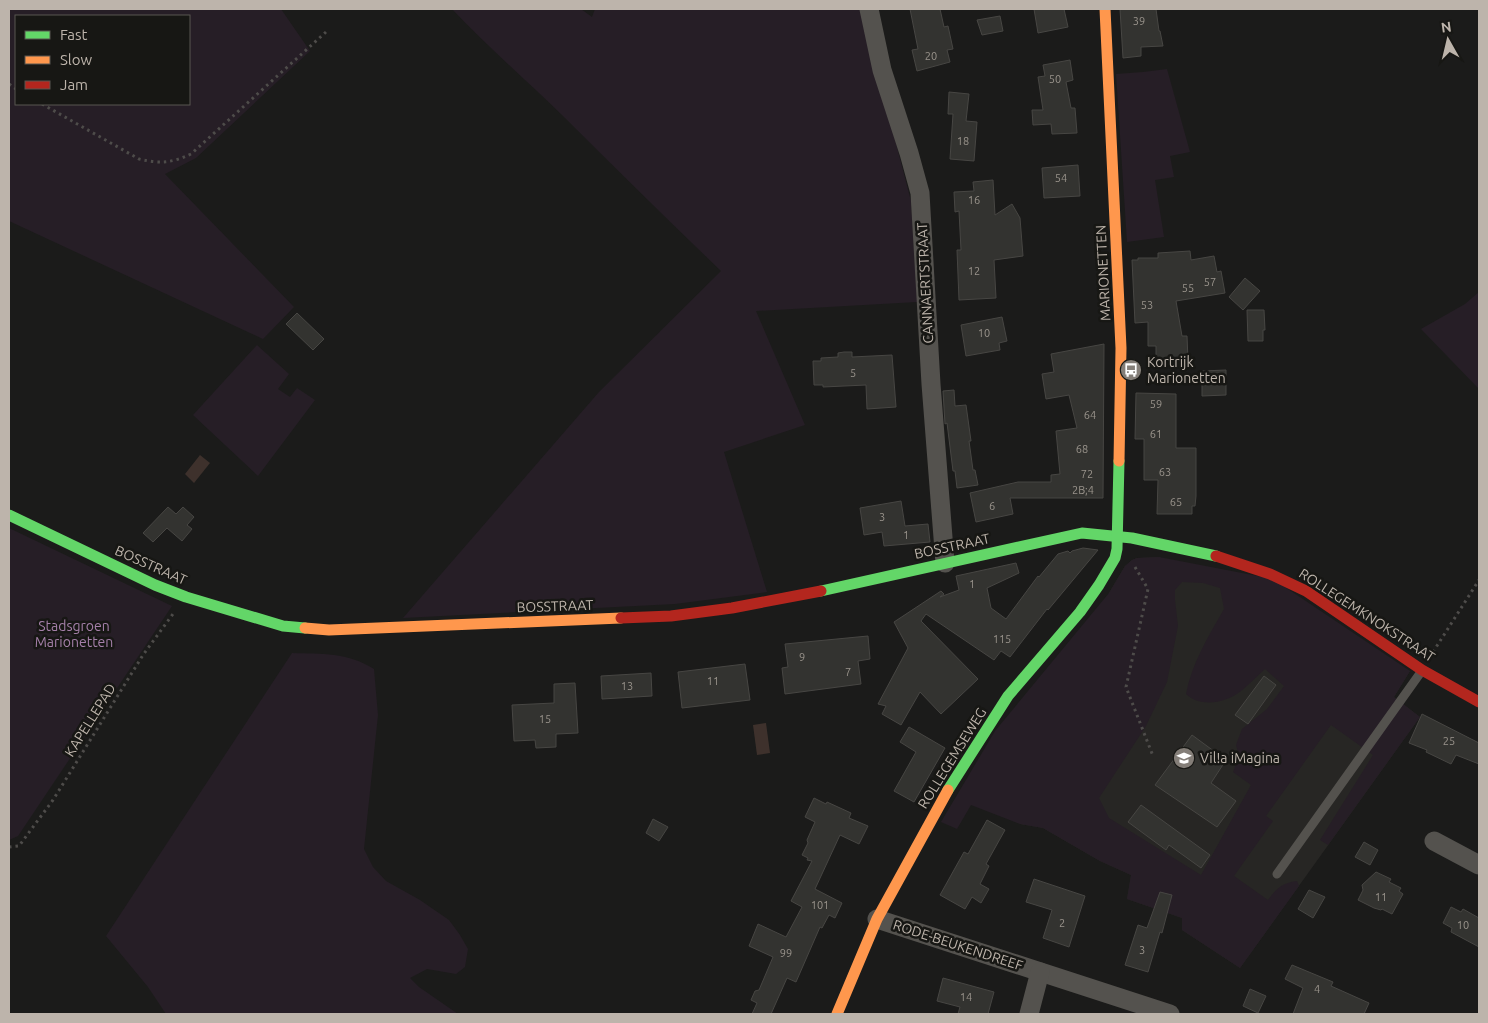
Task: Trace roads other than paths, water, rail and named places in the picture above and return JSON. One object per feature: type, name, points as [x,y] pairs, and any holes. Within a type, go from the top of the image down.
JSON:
[{"type":"street","name":"CANNAERTSTRAAT","points":[[869,9],[882,70],[920,194],[931,384],[945,563]]},
{"type":"street","name":"MARIONETTEN","points":[[1105,9],[1122,348],[1117,536]]},
{"type":"street","name":"BOSSTRAAT","points":[[9,515],[155,585],[186,597],[283,626],[329,630],[671,616],[732,608],[808,594],[1082,533],[1117,536]]},
{"type":"street","name":"ROLLEGEMSEWEG","points":[[837,1014],[876,919],[946,793],[1008,696],[1080,612],[1099,585],[1115,558],[1117,536]]},
{"type":"street","name":"ROLLEGEMKNOKSTRAAT","points":[[1117,536],[1225,558],[1270,574],[1306,591],[1422,670],[1479,702]]},
{"type":"street","points":[[1434,841],[1479,865]]},
{"type":"street","name":"RODE-BEUKENDREEF","points":[[876,919],[1170,1014]]},
{"type":"street","name":"RODE-BEUKENDREEF","points":[[1029,1014],[1040,972]]},
{"type":"lane","points":[[1277,874],[1422,670]]},
{"type":"place","name":"Kortrijk Marionetten","points":[[1131,370]]},
{"type":"place","name":"Vil!a iMagina","points":[[1184,758]]},
{"type":"park label","name":"Stadsgroen Marionetten","points":[[74,634]]}]
